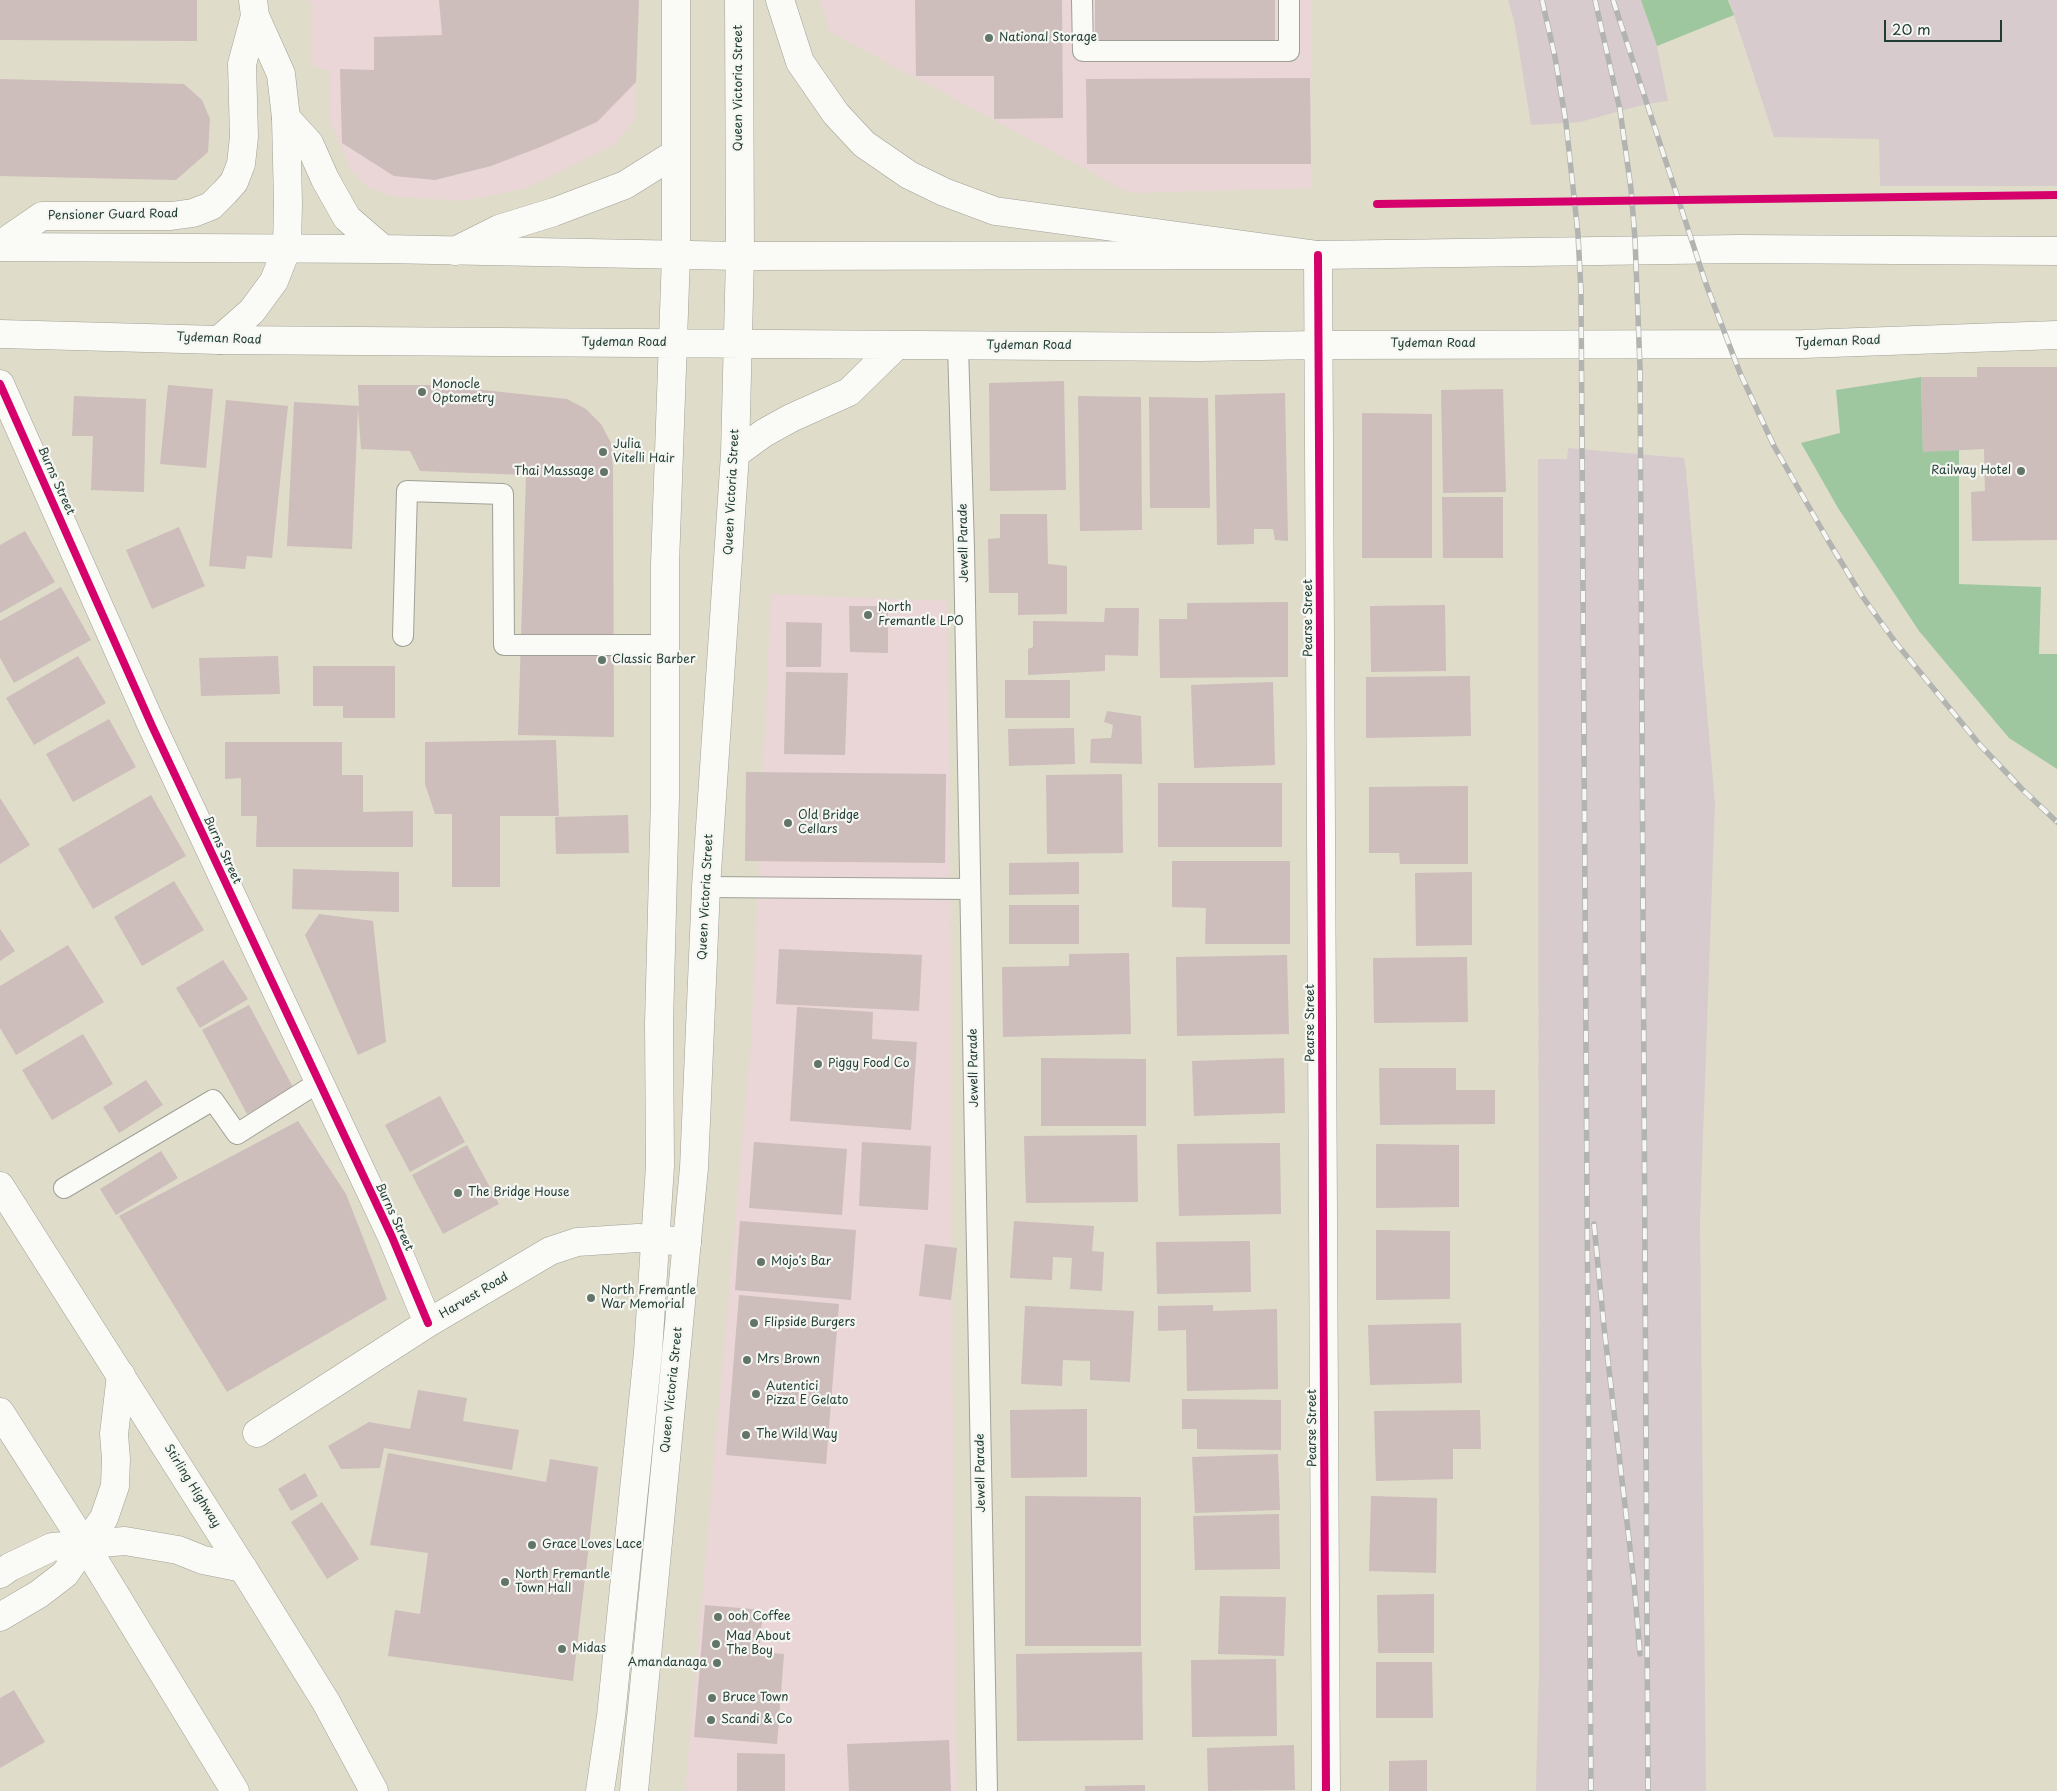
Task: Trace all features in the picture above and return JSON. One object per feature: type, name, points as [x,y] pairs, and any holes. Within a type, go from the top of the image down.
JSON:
[{"type":"main road","points":[[600,1791],[611,1716],[648,1352],[661,1133],[659,1024],[665,797],[665,554],[676,256],[676,0]]},
{"type":"main road","name":"Queen Victoria Street","points":[[634,1791],[694,1168],[706,887],[735,454],[740,256],[739,0]]},
{"type":"main road","points":[[780,0],[800,62],[836,114],[864,144],[909,175],[944,192],[995,211],[1318,255]]},
{"type":"main road","name":"Pensioner Guard Road","points":[[219,340],[252,311],[274,281],[287,248],[286,118],[281,74],[254,8]]},
{"type":"main road","name":"Pensioner Guard Road","points":[[0,246],[42,216],[171,216],[192,213],[211,206],[234,182],[241,164],[244,137],[242,64],[254,8]]},
{"type":"main road","points":[[286,118],[309,143],[325,179],[348,218],[384,249]]},
{"type":"main road","points":[[455,250],[499,229],[554,212],[625,185],[676,153]]},
{"type":"main road","points":[[0,246],[455,250],[676,256],[1318,255],[1739,248],[2057,251]]},
{"type":"main road","name":"Pearse Street","points":[[1318,255],[1326,1791]]},
{"type":"main road","name":"Tydeman Road","points":[[0,334],[219,340],[1200,347],[1803,344],[2057,335]]},
{"type":"main road","points":[[735,454],[764,433],[791,418],[850,392],[897,345]]},
{"type":"main road","name":"Burns Street","points":[[0,384],[152,726],[392,1237],[428,1324]]},
{"type":"main road","name":"Stirling Highway","points":[[0,1186],[326,1702],[374,1791]]},
{"type":"main road","name":"Harvest Road","points":[[257,1433],[428,1324],[533,1260],[563,1245],[577,1242],[638,1238],[687,1242]]},
{"type":"main road","points":[[0,1617],[40,1594],[65,1574],[104,1518],[114,1486],[116,1459],[114,1434],[121,1375]]},
{"type":"main road","points":[[0,1412],[85,1545],[235,1791]]},
{"type":"main road","points":[[0,1574],[10,1567],[52,1547],[125,1541],[178,1550],[204,1560],[243,1568]]},
{"type":"lane","points":[[1082,0],[1083,51],[1289,51],[1289,0]]},
{"type":"lane","name":"Jewell Parade","points":[[958,346],[987,1791]]},
{"type":"lane","points":[[403,636],[407,491],[417,491],[503,494],[504,645],[664,645]]},
{"type":"lane","points":[[706,887],[970,889]]},
{"type":"lane","points":[[64,1188],[213,1100],[237,1134],[319,1082]]},
{"type":"shaded area","points":[[307,0],[637,0],[635,118],[615,144],[525,188],[464,201],[389,196],[368,187],[353,173],[336,136],[330,120],[330,71],[312,66],[311,4]]},
{"type":"shaded area","points":[[820,0],[1311,0],[1312,188],[1130,193],[830,32]]},
{"type":"shaded area","points":[[1508,0],[1641,0],[1657,46],[1668,101],[1646,104],[1580,122],[1531,125],[1515,25]]},
{"type":"shaded area","points":[[1729,0],[2057,0],[2057,186],[1880,186],[1879,139],[1774,137]]},
{"type":"shaded area","points":[[1568,448],[1684,458],[1686,470],[1715,803],[1700,1221],[1706,1791],[1536,1791],[1539,1671],[1538,459],[1567,459]]},
{"type":"shaded area","points":[[771,594],[947,601],[951,950],[953,1534],[957,1791],[685,1791],[751,1041]]},
{"type":"green space","points":[[1641,0],[1728,0],[1734,15],[1657,46]]},
{"type":"green space","points":[[1921,377],[1923,451],[1959,450],[1959,584],[2041,587],[2039,654],[2057,654],[2057,769],[2009,738],[1919,631],[1838,508],[1801,443],[1840,433],[1836,390]]},
{"type":"building","points":[[0,0],[197,0],[197,41],[0,40]]},
{"type":"building","points":[[439,0],[639,0],[636,82],[597,122],[543,146],[491,166],[435,180],[394,176],[342,143],[340,69],[374,70],[374,37],[442,35]]},
{"type":"building","name":"National Storage","points":[[915,0],[1062,0],[1063,118],[994,119],[994,76],[916,76]]},
{"type":"building","points":[[1095,0],[1275,0],[1275,45],[1095,45]]},
{"type":"building","points":[[1310,78],[1311,164],[1087,164],[1086,79]]},
{"type":"building","points":[[0,79],[184,84],[202,100],[210,119],[208,152],[176,180],[0,176]]},
{"type":"building","name":"Railway Hotel","points":[[1977,367],[2057,367],[2057,540],[1972,541],[1971,492],[1985,491],[1984,449],[1923,452],[1921,377],[1977,377]]},
{"type":"building","points":[[1064,381],[1066,490],[990,491],[989,383]]},
{"type":"building","points":[[168,385],[213,389],[206,468],[160,464]]},
{"type":"building","points":[[358,385],[436,385],[567,399],[586,409],[601,424],[611,443],[613,468],[614,737],[518,735],[526,475],[420,471],[410,451],[361,449],[358,409],[352,549],[287,546],[294,402],[359,406]]},
{"type":"building","points":[[1503,389],[1506,492],[1443,493],[1441,390]]},
{"type":"building","points":[[1285,393],[1288,541],[1275,540],[1273,529],[1254,529],[1254,544],[1217,545],[1215,395]]},
{"type":"building","points":[[74,396],[146,399],[144,492],[91,490],[93,436],[72,436]]},
{"type":"building","points":[[1078,396],[1141,397],[1142,530],[1080,531]]},
{"type":"building","points":[[1149,397],[1208,398],[1210,508],[1150,508]]},
{"type":"building","points":[[226,400],[288,406],[272,558],[247,556],[245,569],[209,566]]},
{"type":"building","points":[[1362,413],[1432,414],[1432,558],[1362,558]]},
{"type":"building","points":[[1442,497],[1503,497],[1503,558],[1443,558]]},
{"type":"building","points":[[1000,514],[1047,514],[1048,564],[1067,566],[1067,614],[1018,615],[1018,593],[989,593],[988,539],[1000,538]]},
{"type":"building","points":[[179,527],[205,586],[152,609],[126,550]]},
{"type":"building","points":[[25,531],[55,582],[0,613],[0,545]]},
{"type":"building","points":[[61,587],[91,640],[14,683],[0,658],[0,621]]},
{"type":"building","points":[[1288,602],[1288,677],[1160,678],[1159,619],[1187,619],[1187,603]]},
{"type":"building","points":[[1445,605],[1446,671],[1371,672],[1370,606]]},
{"type":"building","points":[[849,606],[888,606],[888,653],[850,652]]},
{"type":"building","points":[[1105,608],[1139,608],[1138,656],[1105,655],[1105,671],[1028,675],[1028,649],[1033,647],[1033,621],[1104,622]]},
{"type":"building","points":[[786,622],[822,623],[821,667],[786,667]]},
{"type":"building","points":[[78,656],[106,703],[34,745],[6,698]]},
{"type":"building","points":[[278,656],[280,694],[201,696],[199,658]]},
{"type":"building","points":[[313,666],[395,666],[395,718],[343,718],[343,706],[313,706]]},
{"type":"building","points":[[786,672],[848,673],[845,755],[784,754]]},
{"type":"building","points":[[1470,676],[1471,736],[1366,738],[1366,677]]},
{"type":"building","points":[[1005,680],[1070,680],[1070,718],[1005,718]]},
{"type":"building","points":[[1273,682],[1275,765],[1194,768],[1191,685]]},
{"type":"building","points":[[1107,711],[1141,716],[1142,764],[1090,763],[1091,739],[1111,738],[1113,725],[1104,722]]},
{"type":"building","points":[[109,719],[136,767],[73,802],[46,754]]},
{"type":"building","points":[[1074,728],[1075,764],[1009,766],[1008,729]]},
{"type":"building","points":[[556,740],[559,816],[500,816],[500,887],[452,887],[452,814],[435,814],[425,784],[425,742]]},
{"type":"building","points":[[225,742],[342,742],[342,775],[363,775],[363,812],[413,811],[413,847],[256,847],[257,816],[241,816],[241,778],[225,779]]},
{"type":"building","points":[[746,772],[946,774],[945,863],[745,861]]},
{"type":"building","points":[[1122,774],[1123,853],[1047,854],[1046,775]]},
{"type":"building","points":[[1158,783],[1282,783],[1282,847],[1158,847]]},
{"type":"building","points":[[1468,786],[1468,864],[1400,864],[1399,853],[1369,853],[1369,787]]},
{"type":"building","points":[[151,795],[186,856],[93,909],[58,849]]},
{"type":"building","points":[[0,798],[30,845],[0,864]]},
{"type":"building","points":[[628,815],[629,853],[556,854],[555,817]]},
{"type":"building","points":[[1172,861],[1290,861],[1290,944],[1205,944],[1206,908],[1172,907]]},
{"type":"building","points":[[1079,862],[1079,894],[1009,895],[1009,863]]},
{"type":"building","points":[[293,869],[399,872],[399,912],[292,909]]},
{"type":"building","points":[[1472,872],[1472,945],[1416,946],[1415,873]]},
{"type":"building","points":[[174,881],[204,930],[142,966],[114,917]]},
{"type":"building","points":[[1009,905],[1079,905],[1079,944],[1009,944]]},
{"type":"building","points":[[319,914],[373,921],[386,1042],[358,1055],[305,935]]},
{"type":"building","points":[[0,929],[15,951],[0,961]]},
{"type":"building","points":[[68,945],[104,1002],[16,1055],[0,1028],[0,986]]},
{"type":"building","points":[[779,949],[922,955],[919,1011],[776,1004]]},
{"type":"building","points":[[1129,953],[1131,1034],[1003,1037],[1002,967],[1069,966],[1069,954]]},
{"type":"building","points":[[1287,955],[1289,1034],[1177,1036],[1176,957]]},
{"type":"building","points":[[1467,957],[1468,1022],[1374,1023],[1373,958]]},
{"type":"building","points":[[223,960],[248,999],[200,1028],[176,988]]},
{"type":"building","points":[[249,1005],[294,1089],[247,1114],[202,1030]]},
{"type":"building","points":[[797,1007],[873,1012],[872,1039],[917,1042],[911,1130],[790,1121]]},
{"type":"building","points":[[83,1034],[113,1084],[52,1120],[22,1070]]},
{"type":"building","points":[[1041,1058],[1146,1059],[1146,1126],[1041,1126]]},
{"type":"building","points":[[1284,1058],[1285,1113],[1194,1116],[1192,1061]]},
{"type":"building","points":[[1379,1068],[1456,1068],[1456,1090],[1495,1090],[1495,1124],[1380,1125]]},
{"type":"building","points":[[146,1080],[163,1105],[119,1133],[103,1107]]},
{"type":"building","points":[[440,1096],[465,1142],[410,1172],[385,1125]]},
{"type":"building","points":[[298,1121],[346,1194],[387,1299],[227,1392],[119,1216]]},
{"type":"building","points":[[1137,1135],[1138,1202],[1026,1203],[1024,1136]]},
{"type":"building","points":[[754,1142],[847,1149],[842,1215],[749,1208]]},
{"type":"building","points":[[862,1142],[931,1146],[928,1210],[859,1206]]},
{"type":"building","points":[[1280,1143],[1281,1214],[1179,1216],[1177,1144]]},
{"type":"building","points":[[1376,1144],[1459,1145],[1459,1207],[1376,1208]]},
{"type":"building","points":[[467,1145],[499,1204],[443,1234],[412,1175]]},
{"type":"building","points":[[161,1151],[178,1178],[116,1215],[100,1189]]},
{"type":"building","points":[[740,1221],[856,1230],[851,1300],[735,1290]]},
{"type":"building","points":[[1014,1221],[1094,1226],[1092,1251],[1104,1252],[1102,1291],[1070,1289],[1072,1258],[1053,1257],[1052,1280],[1010,1278]]},
{"type":"building","points":[[1376,1230],[1450,1231],[1450,1299],[1376,1300]]},
{"type":"building","points":[[1250,1241],[1251,1292],[1157,1294],[1156,1242]]},
{"type":"building","points":[[925,1244],[957,1248],[951,1300],[919,1296]]},
{"type":"building","points":[[739,1295],[839,1304],[826,1464],[726,1455]]},
{"type":"building","points":[[1213,1305],[1213,1311],[1277,1309],[1278,1389],[1187,1391],[1186,1330],[1158,1331],[1158,1306]]},
{"type":"building","points":[[1025,1306],[1134,1311],[1130,1382],[1090,1380],[1090,1361],[1063,1360],[1062,1386],[1021,1384]]},
{"type":"building","points":[[1461,1323],[1462,1383],[1370,1385],[1368,1325]]},
{"type":"building","points":[[418,1390],[467,1398],[463,1421],[519,1430],[512,1470],[384,1448],[380,1468],[341,1469],[328,1446],[369,1422],[410,1429]]},
{"type":"building","points":[[1182,1399],[1281,1400],[1281,1450],[1197,1449],[1197,1429],[1182,1429]]},
{"type":"building","points":[[1087,1409],[1087,1477],[1011,1478],[1010,1410]]},
{"type":"building","points":[[1480,1410],[1481,1449],[1453,1449],[1453,1479],[1376,1481],[1374,1411]]},
{"type":"building","name":"North Fremantle Town Hall","points":[[388,1453],[546,1482],[550,1459],[598,1467],[573,1681],[388,1656],[395,1610],[420,1614],[428,1553],[370,1545]]},
{"type":"building","points":[[1278,1454],[1280,1510],[1195,1513],[1192,1457]]},
{"type":"building","points":[[305,1473],[318,1496],[291,1511],[278,1489]]},
{"type":"building","points":[[1025,1496],[1141,1497],[1141,1646],[1025,1646]]},
{"type":"building","points":[[1371,1496],[1437,1498],[1436,1573],[1369,1571]]},
{"type":"building","points":[[322,1502],[359,1559],[327,1579],[291,1522]]},
{"type":"building","points":[[1279,1514],[1280,1569],[1195,1570],[1193,1516]]},
{"type":"building","points":[[1434,1594],[1434,1653],[1378,1653],[1377,1595]]},
{"type":"building","points":[[1220,1596],[1286,1597],[1284,1656],[1218,1654]]},
{"type":"building","points":[[705,1605],[763,1610],[759,1652],[784,1654],[777,1744],[694,1737]]},
{"type":"building","points":[[1142,1652],[1143,1740],[1017,1741],[1016,1654]]},
{"type":"building","points":[[1276,1659],[1277,1736],[1192,1737],[1191,1660]]},
{"type":"building","points":[[1376,1662],[1432,1662],[1433,1718],[1376,1718]]},
{"type":"building","points":[[14,1690],[45,1742],[0,1768],[0,1698]]},
{"type":"building","points":[[949,1740],[951,1791],[849,1791],[847,1744]]},
{"type":"building","points":[[1294,1745],[1295,1790],[1208,1791],[1207,1748]]},
{"type":"building","points":[[737,1753],[785,1754],[785,1791],[737,1791]]},
{"type":"building","points":[[1427,1760],[1427,1791],[1389,1791],[1389,1761]]},
{"type":"building","points":[[1145,1785],[1145,1791],[1085,1791],[1085,1786]]},
{"type":"railway","points":[[1542,0],[1555,57],[1566,123],[1578,234],[1581,291],[1591,1791]]},
{"type":"railway","points":[[1595,0],[1620,110],[1631,189],[1640,368],[1648,1791]]},
{"type":"railway","points":[[1613,0],[1706,284],[1740,373],[1774,446],[1862,596],[1896,643],[1980,745],[2057,822]]},
{"type":"railway","points":[[1594,1224],[1634,1582],[1640,1654]]},
{"type":"cycle path","points":[[1377,204],[2057,195]]},
{"type":"cycle path","points":[[1318,255],[1326,1791]]},
{"type":"cycle path","points":[[0,384],[152,726],[392,1237],[428,1323]]},
{"type":"place","name":"National Storage","points":[[989,38]]},
{"type":"place","name":"Monocle Optometry","points":[[422,392]]},
{"type":"place","name":"Julia Vitelli Hair","points":[[603,452]]},
{"type":"place","name":"Railway Hotel","points":[[2021,471]]},
{"type":"place","name":"Thai Massage","points":[[604,472]]},
{"type":"place","name":"North Fremantle LPO","points":[[868,615]]},
{"type":"place","name":"Classic Barber","points":[[602,660]]},
{"type":"place","name":"Old Bridge Cellars","points":[[788,823]]},
{"type":"place","name":"Piggy Food Co","points":[[818,1064]]},
{"type":"place","name":"The Bridge House","points":[[458,1193]]},
{"type":"place","name":"Mojo's Bar","points":[[761,1262]]},
{"type":"place","name":"North Fremantle War Memorial","points":[[591,1298]]},
{"type":"place","name":"Flipside Burgers","points":[[754,1323]]},
{"type":"place","name":"Mrs Brown","points":[[747,1360]]},
{"type":"place","name":"Autentici Pizza E Gelato","points":[[756,1394]]},
{"type":"place","name":"The Wild Way","points":[[746,1435]]},
{"type":"place","name":"Grace Loves Lace","points":[[532,1545]]},
{"type":"place","name":"North Fremantle Town Hall","points":[[505,1582]]},
{"type":"place","name":"ooh Coffee","points":[[718,1617]]},
{"type":"place","name":"Mad About The Boy","points":[[716,1644]]},
{"type":"place","name":"Midas","points":[[562,1649]]},
{"type":"place","name":"Amandanaga","points":[[717,1663]]},
{"type":"place","name":"Bruce Town","points":[[712,1698]]},
{"type":"place","name":"Scandi & Co","points":[[711,1720]]}]
